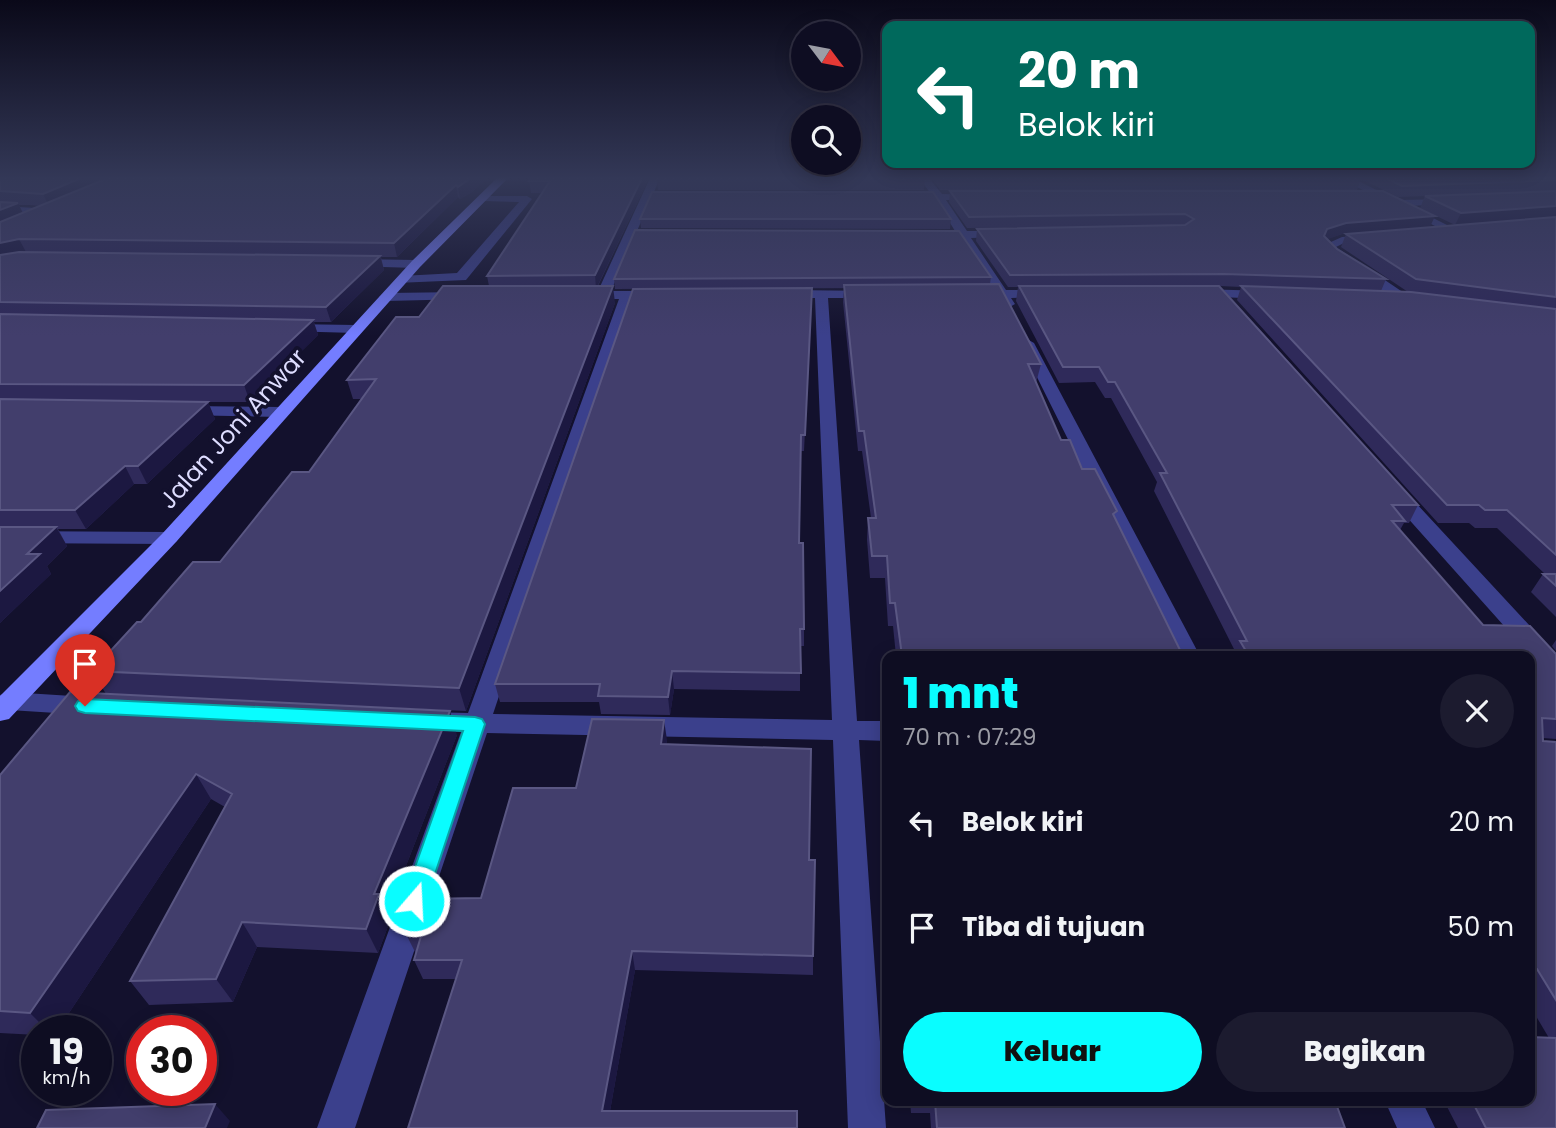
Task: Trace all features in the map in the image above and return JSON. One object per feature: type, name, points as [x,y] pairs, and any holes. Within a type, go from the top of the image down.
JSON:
[{"type":"main road","name":"Jalan Joni Anwar","points":[[5,707],[169,538],[386,296],[450,231]]},
{"type":"street","points":[[401,280],[461,277],[500,231]]},
{"type":"street","points":[[336,1128],[475,724],[615,295],[632,231]]},
{"type":"street","points":[[960,231],[1003,294],[1185,651]]},
{"type":"street","points":[[1432,235],[1463,233],[1458,231]]},
{"type":"street","points":[[631,234],[645,234]]},
{"type":"street","points":[[922,235],[1018,234]]},
{"type":"street","points":[[1378,299],[1412,301],[1338,256],[1328,246],[1342,240],[1381,238]]},
{"type":"street","points":[[346,263],[416,264]]},
{"type":"street","points":[[1180,293],[1286,296]]},
{"type":"street","points":[[1220,293],[1238,313]]},
{"type":"street","points":[[765,294],[891,294]]},
{"type":"street","points":[[821,294],[867,1128]]},
{"type":"street","points":[[961,294],[1061,294]]},
{"type":"street","points":[[576,295],[668,295]]},
{"type":"street","points":[[386,296],[481,296]]},
{"type":"street","points":[[274,327],[356,329]]},
{"type":"street","points":[[174,410],[282,412]]},
{"type":"street","points":[[1380,475],[1556,669]]},
{"type":"street","points":[[0,537],[169,538]]},
{"type":"street","points":[[5,707],[116,707]]},
{"type":"street","points":[[409,721],[882,731]]},
{"type":"street","points":[[1405,1106],[1416,1128]]},
{"type":"building","points":[[0,231],[407,231],[394,243],[19,239],[0,243]]},
{"type":"building","points":[[517,231],[616,231],[595,275],[487,276]]},
{"type":"building","points":[[635,231],[959,231],[991,277],[614,279]]},
{"type":"building","points":[[978,231],[1326,231],[1324,236],[1337,249],[1386,279],[1224,274],[1010,275]]},
{"type":"building","points":[[1388,231],[1556,231],[1556,297],[1416,279],[1346,234]]},
{"type":"building","points":[[19,252],[380,256],[326,307],[0,302],[0,255]]},
{"type":"building","points":[[999,284],[1041,364],[1028,364],[1061,440],[1070,440],[1082,469],[1095,469],[1117,511],[1113,514],[1181,651],[901,651],[895,603],[890,603],[887,556],[872,556],[868,518],[876,518],[864,431],[859,431],[844,285]]},
{"type":"building","points":[[443,286],[613,286],[459,688],[92,671],[137,622],[141,622],[193,562],[220,562],[292,472],[309,472],[376,379],[347,380],[396,317],[419,317]]},
{"type":"building","points":[[1019,286],[1219,286],[1418,505],[1392,505],[1405,521],[1392,521],[1483,625],[1530,626],[1556,654],[1556,719],[1542,718],[1543,741],[1556,742],[1556,1000],[1535,969],[1535,651],[1246,651],[1240,641],[1247,641],[1160,473],[1167,473],[1115,382],[1108,382],[1099,367],[1063,367]]},
{"type":"building","points":[[1241,286],[1411,292],[1556,309],[1556,555],[1507,510],[1485,510],[1479,505],[1447,505]]},
{"type":"building","points":[[812,288],[805,435],[801,435],[799,543],[803,543],[804,629],[800,629],[801,673],[672,671],[668,697],[598,696],[600,684],[495,684],[633,289]]},
{"type":"building","points":[[0,314],[313,320],[244,385],[0,384]]},
{"type":"building","points":[[0,399],[208,402],[138,466],[125,466],[75,510],[0,510]]},
{"type":"building","points":[[0,527],[56,527],[27,554],[40,554],[0,591]]},
{"type":"building","points":[[1543,574],[1556,574],[1556,586]]},
{"type":"building","points":[[70,692],[450,711],[374,894],[379,894],[366,929],[242,922],[216,979],[130,981],[232,794],[196,774],[30,1013],[0,1011],[0,775]]},
{"type":"building","points":[[592,719],[664,720],[661,744],[811,749],[809,860],[815,860],[813,956],[632,951],[602,1111],[797,1111],[797,1128],[408,1128],[462,960],[414,960],[421,936],[407,936],[420,899],[481,898],[513,788],[576,788]]},
{"type":"building","points":[[1535,1037],[1556,1038],[1556,1128],[1486,1128],[1475,1106],[1535,1106]]},
{"type":"building","points":[[214,1106],[205,1128],[37,1128],[46,1110]]},
{"type":"building","points":[[935,1106],[1337,1106],[1345,1128],[937,1128]]},
{"type":"route","points":[[85,706],[475,724],[414,901]]}]
